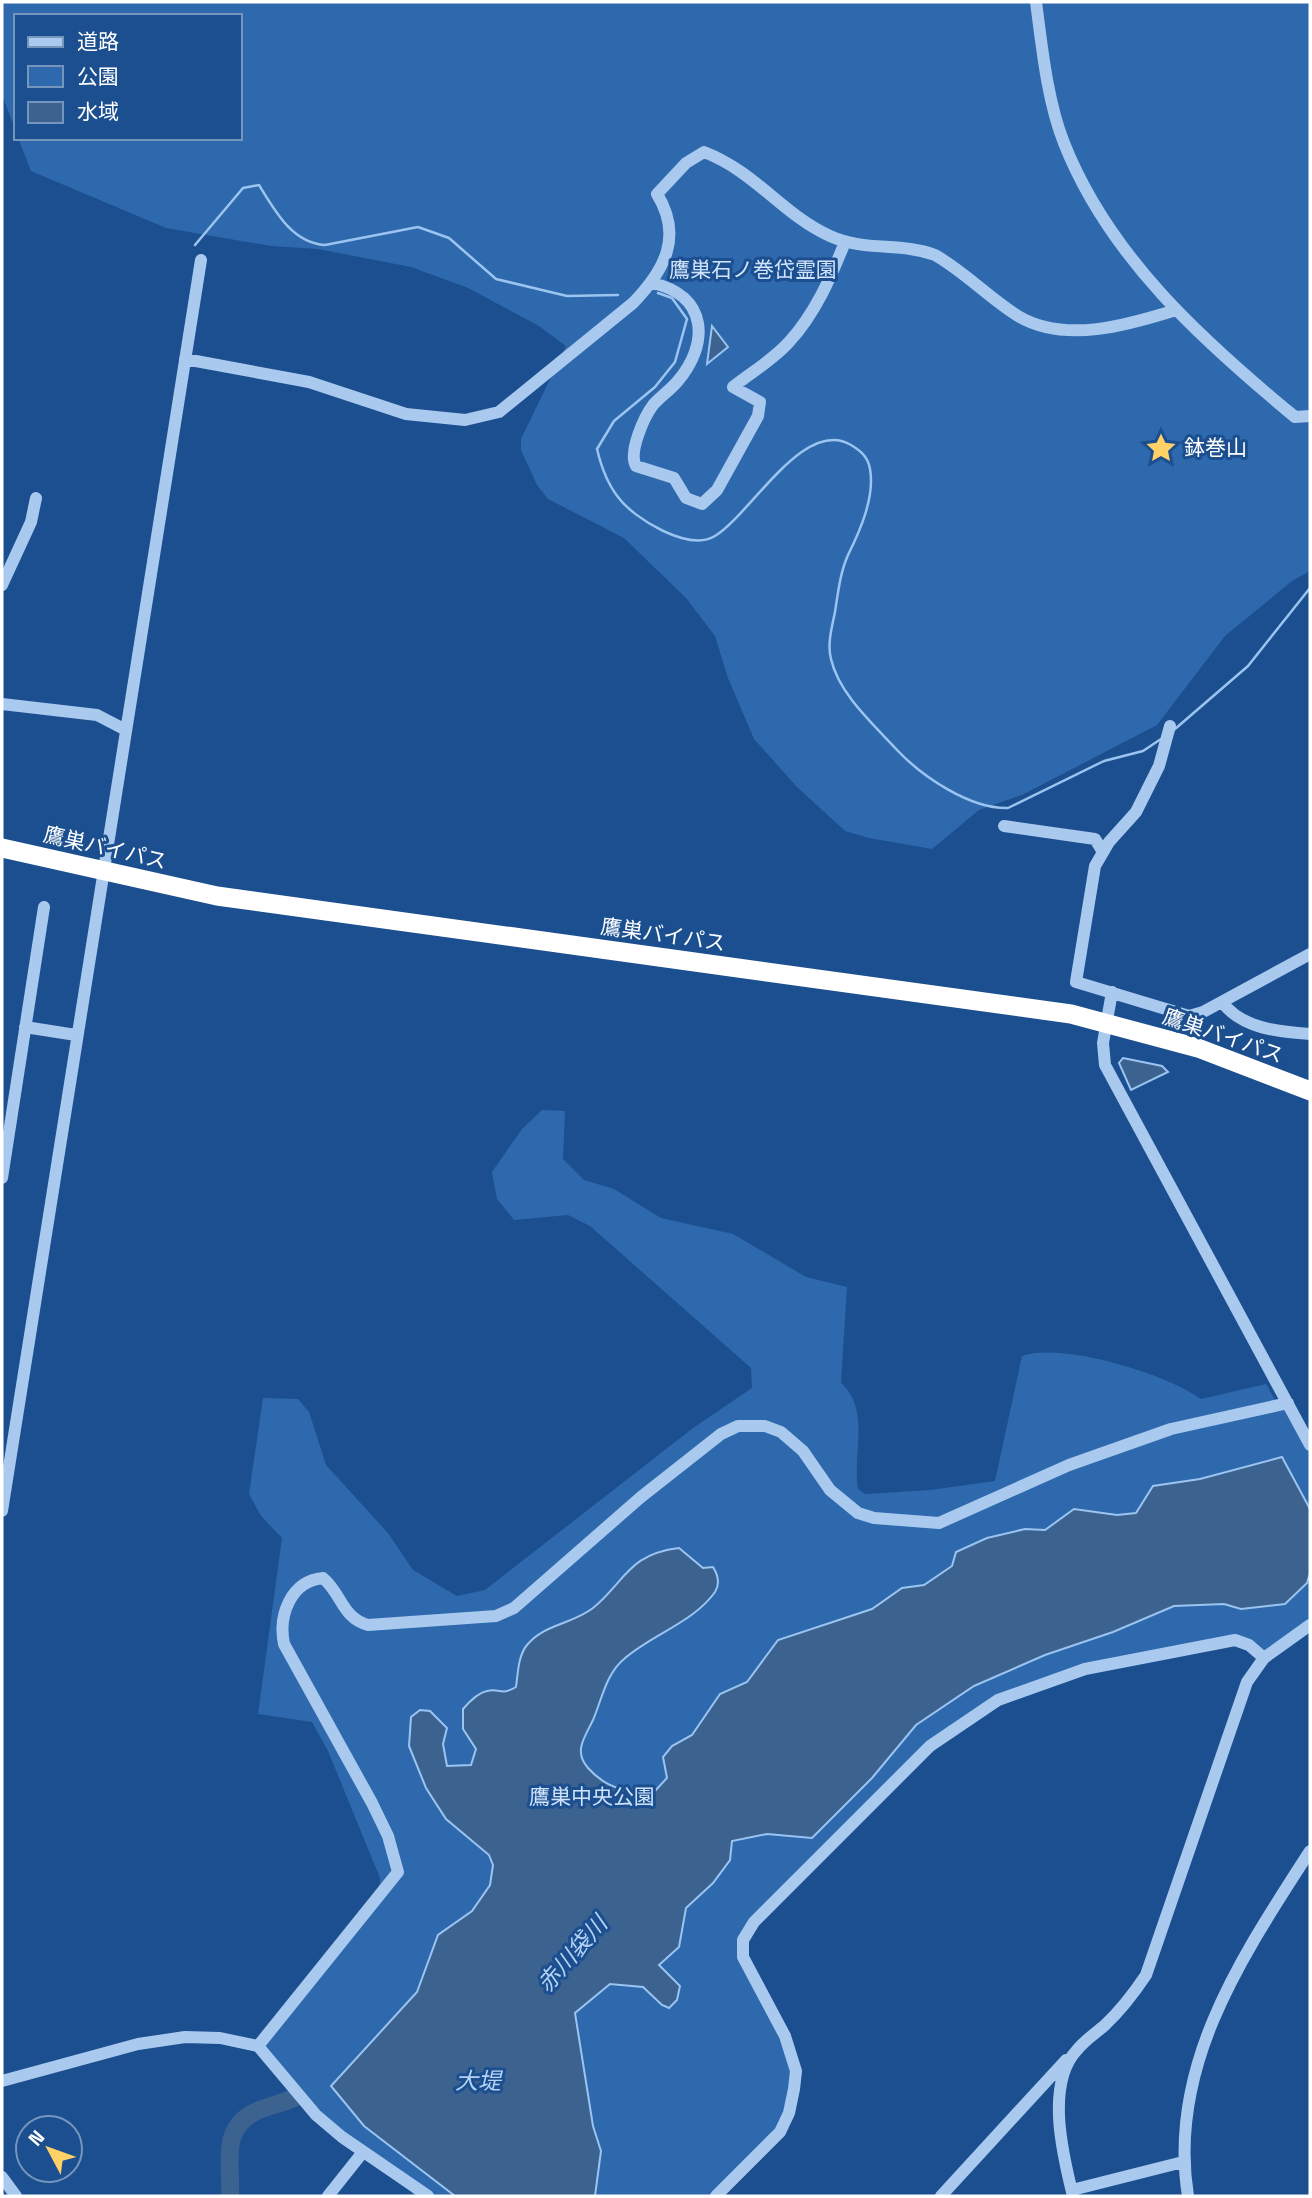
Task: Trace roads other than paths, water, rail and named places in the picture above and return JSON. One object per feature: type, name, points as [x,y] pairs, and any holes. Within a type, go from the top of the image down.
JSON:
[{"type":"highway","name":"鷹巣バイパス","points":[[2,848],[217,896],[1034,1008],[1105,1021],[1198,1048],[1310,1091]]},
{"type":"street","points":[[1035,2],[1054,104],[1073,164],[1127,253],[1176,310],[1224,358],[1296,417],[1310,416]]},
{"type":"street","points":[[185,359],[309,382],[406,414],[464,420],[499,412],[633,303],[652,283],[664,262],[670,232],[668,212],[657,194],[685,163],[704,152],[748,174],[808,224],[859,246],[917,248],[935,255],[1032,323],[1083,330],[1127,325],[1176,310]]},
{"type":"street","points":[[652,283],[666,286],[684,296],[699,322],[698,339],[692,358],[678,381],[652,407],[633,461],[636,466],[674,478],[686,498],[702,504],[718,490],[758,416],[760,402],[733,387],[788,344],[805,323],[831,277],[845,242]]},
{"type":"street","points":[[2,1511],[124,729],[201,260]]},
{"type":"street","points":[[2,585],[31,522],[36,498]]},
{"type":"street","points":[[2,704],[97,715],[124,729]]},
{"type":"street","points":[[1170,726],[1159,766],[1136,812],[1095,866],[1076,982],[1189,1016],[1222,1002],[1310,954]]},
{"type":"street","points":[[1004,826],[1095,839],[1103,852]]},
{"type":"street","points":[[2,1178],[44,907]]},
{"type":"street","points":[[1112,992],[1105,1021],[1105,1065],[1310,1445]]},
{"type":"street","points":[[1222,1002],[1236,1016],[1250,1023],[1284,1032],[1310,1034]]},
{"type":"street","points":[[25,1027],[76,1035]]},
{"type":"street","points":[[258,2046],[398,1872],[392,1846],[372,1803],[284,1644],[281,1629],[287,1605],[298,1587],[312,1579],[323,1578],[334,1588],[340,1605],[355,1621],[368,1625],[496,1616],[514,1608],[650,1490],[721,1434],[738,1426],[765,1426],[781,1432],[803,1451],[830,1490],[858,1513],[874,1518],[939,1523],[1069,1465],[1171,1429],[1287,1403]]},
{"type":"street","points":[[941,2196],[1075,2051],[1127,2003],[1146,1975],[1248,1682],[1264,1658],[1310,1625]]},
{"type":"street","points":[[716,2196],[780,2132],[789,2113],[796,2071],[785,2036],[743,1957],[743,1940],[762,1914],[929,1746],[998,1700],[1085,1669],[1235,1640],[1249,1645],[1264,1658]]},
{"type":"street","points":[[1188,2196],[1182,2162],[1188,2098],[1198,2056],[1234,1973],[1310,1850]]},
{"type":"street","points":[[2,2081],[138,2044],[184,2037],[220,2038],[258,2046],[316,2115],[363,2152],[428,2196]]},
{"type":"street","points":[[1075,2051],[1062,2083],[1059,2123],[1073,2193],[1182,2162]]},
{"type":"street","points":[[328,2196],[363,2152]]},
{"type":"street","points":[[2,2177],[16,2196]]},
{"type":"water","points":[[712,326],[728,347],[707,364]]},
{"type":"water","points":[[1123,1058],[1162,1066],[1168,1072],[1131,1090],[1119,1063]]},
{"type":"water","name":"大堤","points":[[1282,1457],[1310,1509],[1310,1573],[1307,1583],[1285,1604],[1241,1609],[1224,1604],[1174,1606],[1113,1632],[1045,1655],[974,1686],[916,1725],[872,1778],[812,1838],[767,1834],[732,1841],[730,1860],[713,1883],[686,1908],[679,1947],[659,1965],[680,1986],[677,2000],[669,2008],[643,1987],[610,1984],[575,2013],[593,2126],[601,2151],[595,2196],[455,2196],[364,2126],[331,2086],[417,1992],[438,1935],[472,1911],[490,1885],[493,1865],[489,1855],[446,1819],[426,1788],[409,1746],[411,1717],[420,1710],[430,1711],[447,1728],[443,1744],[447,1766],[471,1765],[476,1749],[463,1729],[463,1709],[483,1692],[507,1691],[516,1687],[520,1659],[527,1645],[550,1628],[577,1618],[593,1608],[638,1563],[662,1551],[679,1548],[703,1568],[713,1567],[718,1580],[715,1592],[696,1612],[635,1650],[618,1665],[609,1679],[582,1744],[581,1756],[584,1762],[603,1781],[627,1790],[655,1791],[667,1778],[663,1757],[672,1746],[692,1735],[720,1694],[747,1682],[778,1640],[872,1609],[902,1588],[924,1585],[952,1566],[956,1552],[987,1538],[1025,1529],[1045,1530],[1074,1509],[1117,1515],[1136,1513],[1153,1486],[1200,1479]]},
{"type":"waterway","points":[[195,245],[243,188],[259,185],[286,224],[313,243],[325,245],[418,227],[449,238],[496,279],[567,296],[618,295]]},
{"type":"waterway","points":[[658,293],[672,298],[687,319],[675,362],[655,387],[614,421],[597,449],[611,486],[626,506],[649,523],[677,536],[704,540],[715,536],[729,525],[779,472],[815,444],[833,440],[851,445],[861,452],[869,465],[870,491],[865,514],[841,576],[830,636],[830,653],[835,672],[849,696],[908,761],[948,790],[978,803],[1008,808],[1104,761],[1143,751],[1161,739]]},
{"type":"waterway","points":[[1175,729],[1248,666],[1310,588]]},
{"type":"waterway","name":"赤川袋川","points":[[230,2196],[230,2150],[236,2129],[253,2113],[294,2098]]},
{"type":"place","name":"鉢巻山","points":[[1161,448]]},
{"type":"park label","name":"鷹巣石ノ巻岱霊園","points":[[753,270]]},
{"type":"park label","name":"鷹巣中央公園","points":[[592,1797]]}]
